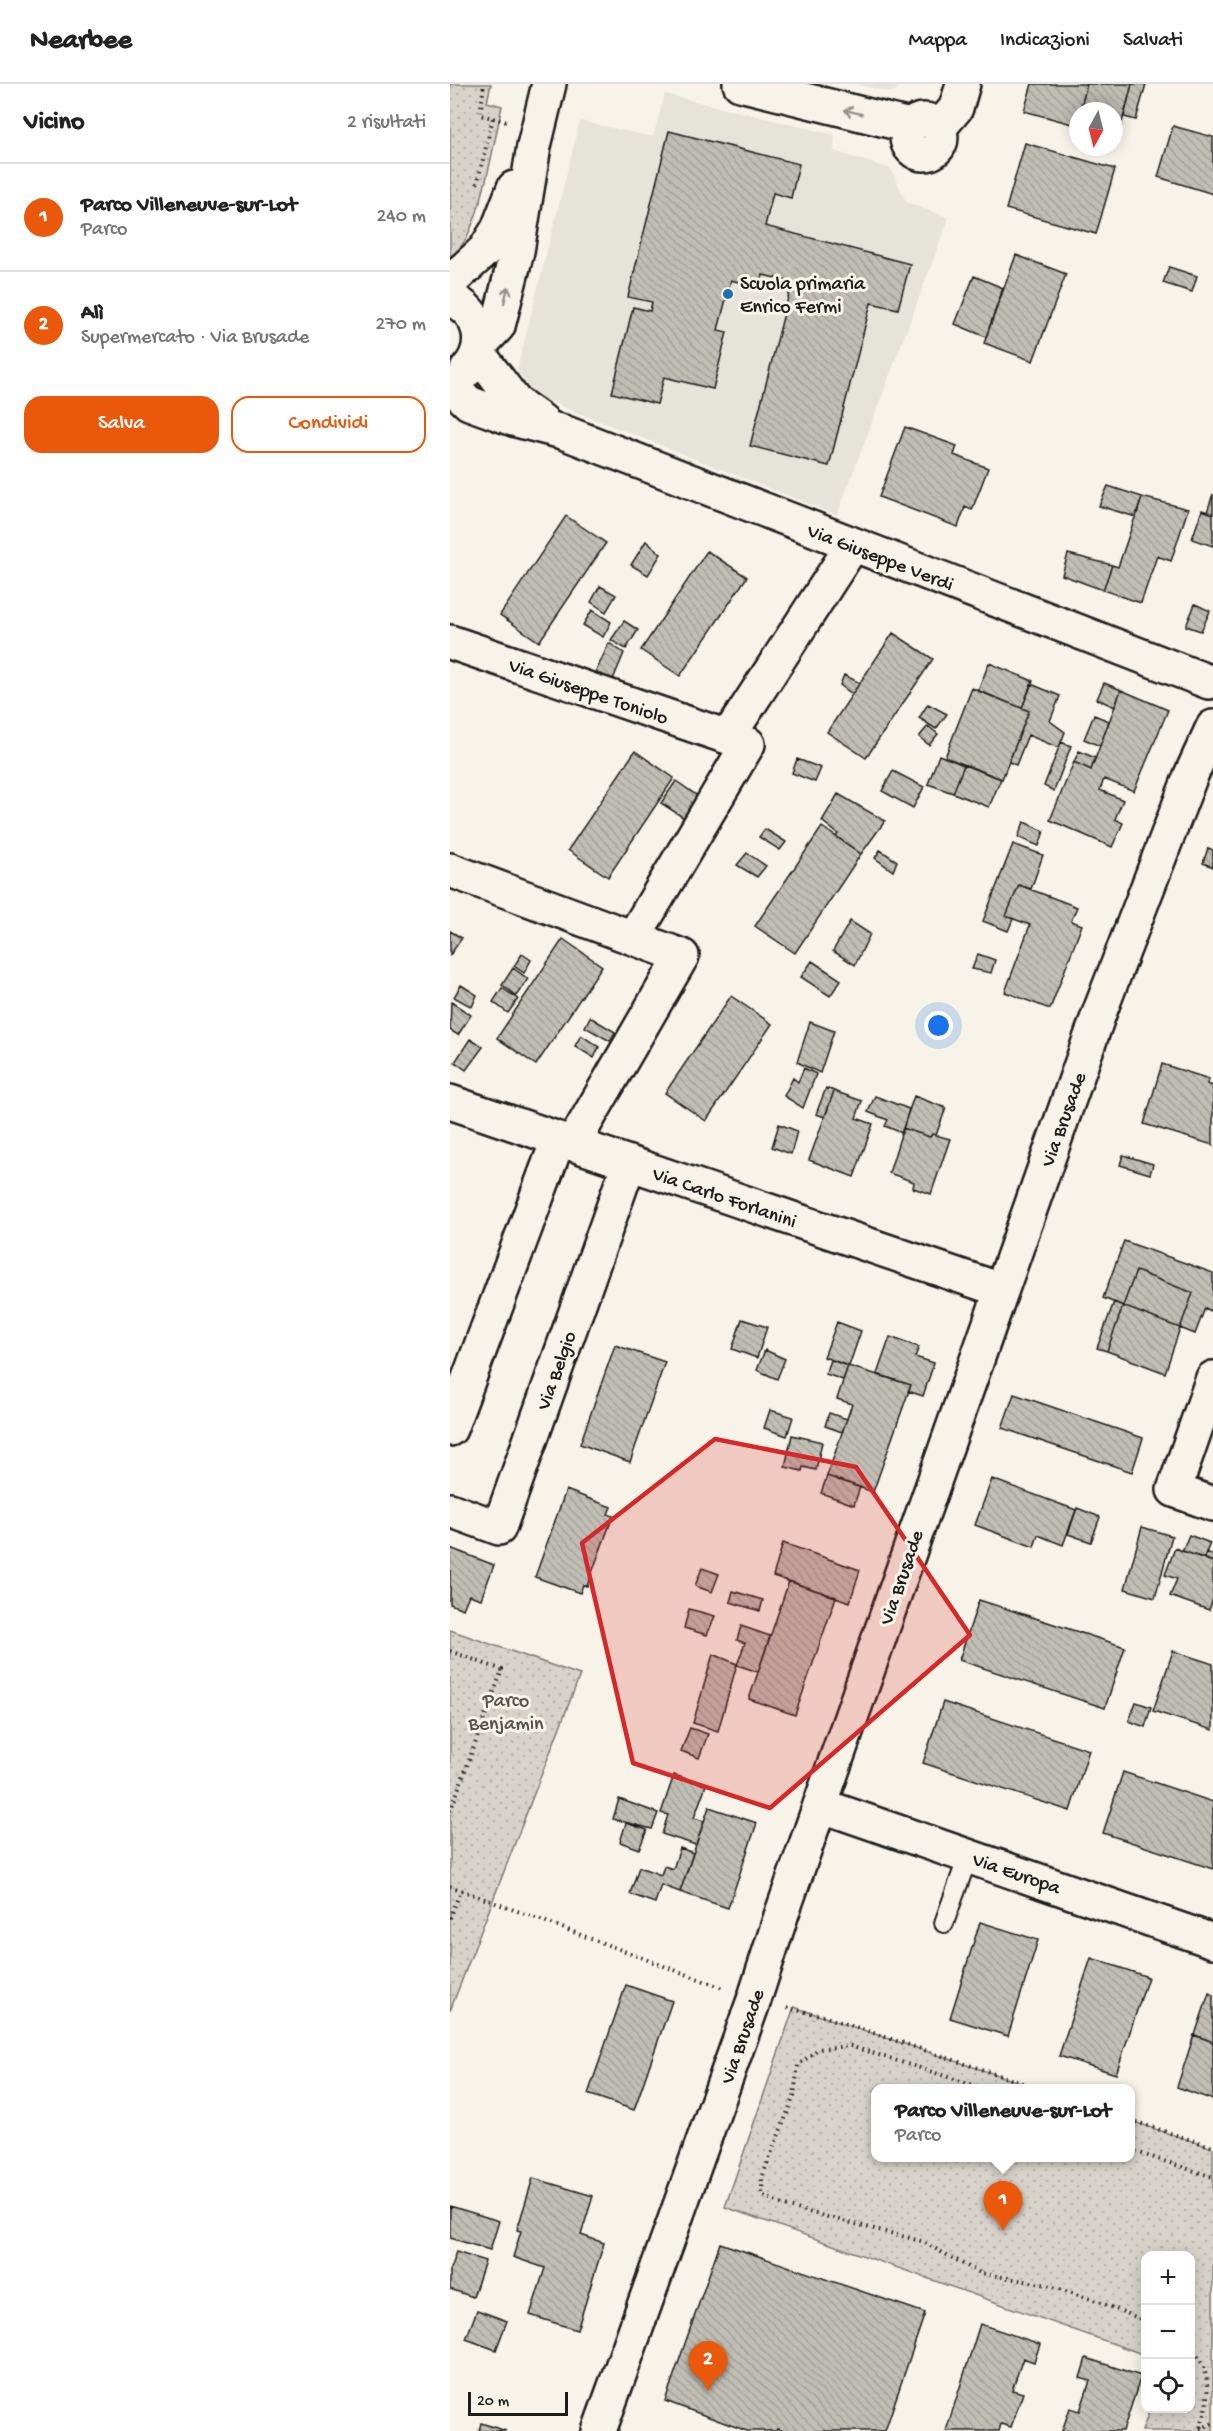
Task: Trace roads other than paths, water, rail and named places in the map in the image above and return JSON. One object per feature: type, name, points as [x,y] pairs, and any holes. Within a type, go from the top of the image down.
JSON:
[{"type":"street","points":[[450,380],[467,370],[479,349],[498,326],[517,251],[534,146],[549,84]]},
{"type":"street","points":[[740,84],[924,127],[956,108],[963,84]]},
{"type":"street","points":[[450,282],[485,250],[534,146]]},
{"type":"street","points":[[450,299],[462,304],[476,320],[479,349]]},
{"type":"street","name":"Via Giuseppe Verdi","points":[[479,349],[515,402],[553,429]]},
{"type":"street","name":"Via Giuseppe Verdi","points":[[450,385],[469,404],[513,419],[553,429],[1212,688]]},
{"type":"street","points":[[728,737],[852,546]]},
{"type":"street","name":"Via Giuseppe Toniolo","points":[[450,642],[748,744],[633,938]]},
{"type":"street","name":"Via Brusade","points":[[600,2431],[754,2000],[820,1805],[1100,1011],[1191,775],[1213,727]]},
{"type":"street","points":[[450,870],[682,956],[565,1142],[450,1429]]},
{"type":"street","name":"Via Carlo Forlanini","points":[[450,1102],[1001,1290]]},
{"type":"street","name":"Via Belgio","points":[[450,1510],[499,1528],[629,1163]]},
{"type":"street","points":[[1213,1378],[1174,1490],[1213,1504]]},
{"type":"street","name":"Via Europa","points":[[820,1805],[969,1854],[1213,1941]]},
{"type":"lane","points":[[944,1923],[969,1854]]},
{"type":"place","name":"Scuola primaria Enrico Fermi","points":[[728,294]]},
{"type":"place","name":"Parco Villeneuve-sur-Lot","points":[[1003,2231]]},
{"type":"place","name":"Alì","points":[[708,2391]]},
{"type":"park label","name":"Parco Benjamin","points":[[506,1710]]}]
